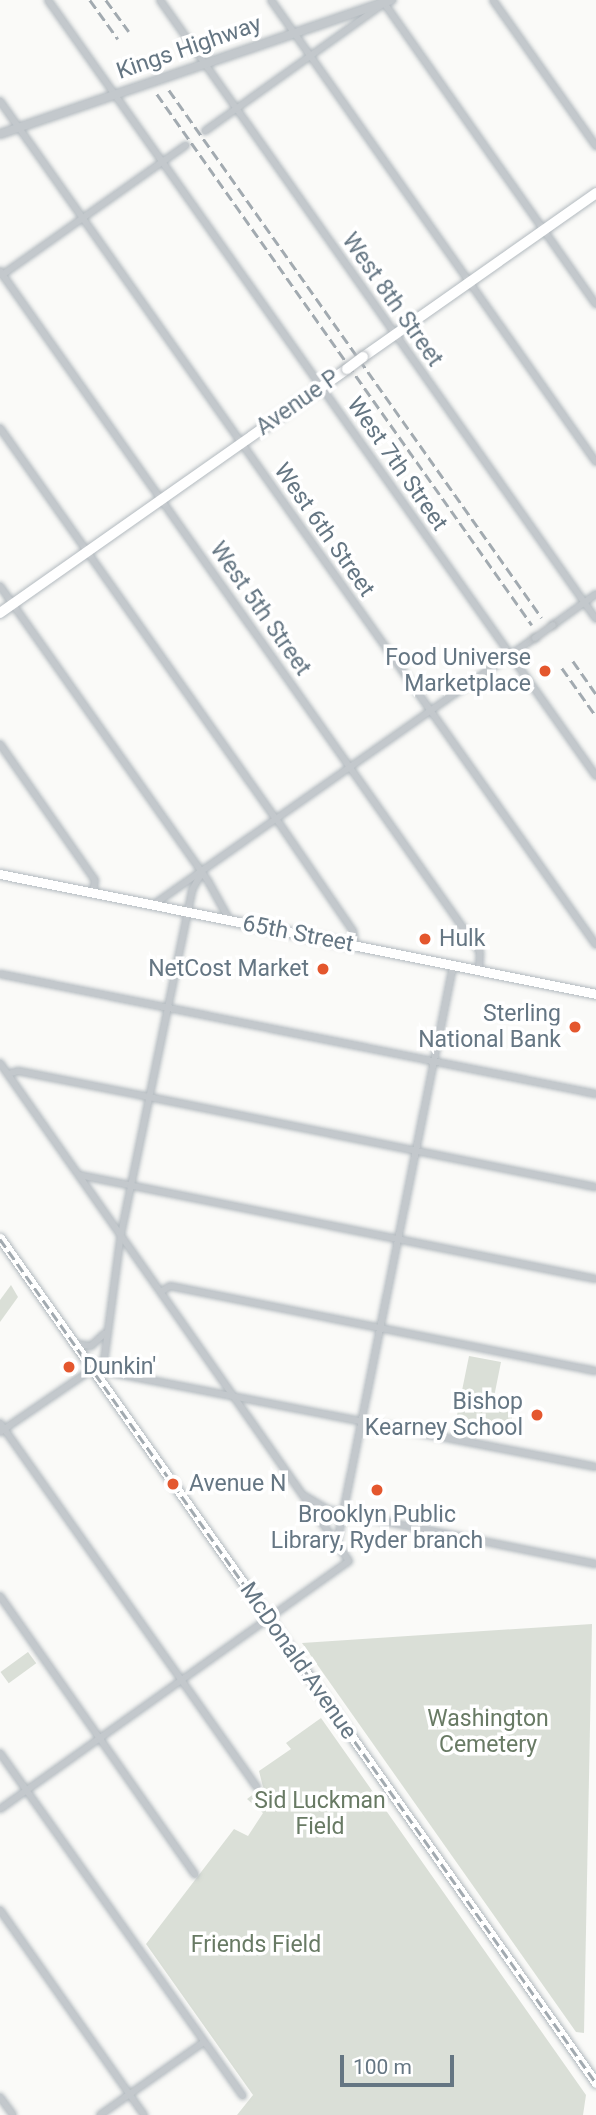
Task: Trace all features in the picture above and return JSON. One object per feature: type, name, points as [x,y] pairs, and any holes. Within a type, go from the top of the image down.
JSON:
[{"type":"main road","name":"Avenue P","points":[[0,614],[596,192]]},
{"type":"main road","name":"65th Street","points":[[0,874],[596,994]]},
{"type":"main road","name":"McDonald Avenue","points":[[0,1238],[596,2083]]},
{"type":"street","name":"West 7th Street","points":[[48,0],[596,776]]},
{"type":"street","name":"West 8th Street","points":[[160,0],[596,619]]},
{"type":"street","points":[[271,0],[596,462]]},
{"type":"street","points":[[493,0],[596,146]]},
{"type":"street","name":"Kings Highway","points":[[0,134],[386,1]]},
{"type":"street","points":[[205,131],[386,1],[596,304]]},
{"type":"street","name":"West 6th Street","points":[[0,101],[596,946]]},
{"type":"street","points":[[1,274],[186,145]]},
{"type":"street","name":"West 5th Street","points":[[1,274],[480,952],[479,970]]},
{"type":"street","points":[[0,428],[277,820],[353,931],[355,946]]},
{"type":"street","points":[[0,586],[202,873],[230,921]]},
{"type":"street","points":[[153,905],[596,594]]},
{"type":"street","points":[[0,744],[95,880],[93,893]]},
{"type":"street","points":[[202,873],[187,912],[121,1234],[104,1334],[104,1361],[2,1428],[257,1787]]},
{"type":"street","points":[[337,1543],[453,966]]},
{"type":"street","points":[[0,974],[596,1094]]},
{"type":"street","points":[[0,1063],[349,1562],[0,1810]]},
{"type":"street","points":[[8,1074],[18,1071],[596,1187]]},
{"type":"street","points":[[79,1175],[596,1279]]},
{"type":"street","points":[[162,1292],[170,1286],[596,1371]]},
{"type":"street","points":[[74,1343],[91,1346],[104,1334]]},
{"type":"street","points":[[93,1369],[233,1394],[596,1467]]},
{"type":"street","points":[[303,1495],[318,1507],[596,1564]]},
{"type":"street","points":[[0,1596],[195,1874]]},
{"type":"street","points":[[0,1753],[243,2096]]},
{"type":"street","points":[[0,1910],[144,2115]]},
{"type":"street","points":[[100,2115],[204,2042]]},
{"type":"street","points":[[0,2097],[13,2115]]},
{"type":"green space","points":[[11,1285],[18,1297],[0,1322],[0,1300]]},
{"type":"green space","points":[[469,1356],[501,1362],[494,1397],[515,1401],[509,1435],[455,1425]]},
{"type":"green space","name":"Washington Cemetery","points":[[592,1624],[584,2033],[576,2032],[302,1643]]},
{"type":"green space","points":[[28,1652],[36,1663],[9,1683],[0,1672]]},
{"type":"green space","points":[[321,1718],[586,2095],[583,2115],[237,2115],[253,2095],[146,1944],[234,1829],[248,1836],[263,1813],[247,1799],[263,1787],[259,1771],[291,1749],[286,1743]]},
{"type":"railway","points":[[90,0],[118,39]]},
{"type":"railway","points":[[106,0],[129,32]]},
{"type":"railway","points":[[169,90],[542,618]]},
{"type":"railway","points":[[157,94],[532,625]]},
{"type":"railway","points":[[573,661],[596,694]]},
{"type":"railway","points":[[562,668],[596,716]]},
{"type":"railway","points":[[0,1239],[596,2083]]},
{"type":"place","name":"Food Universe Marketplace","points":[[545,671]]},
{"type":"place","name":"Hulk","points":[[425,939]]},
{"type":"place","name":"NetCost Market","points":[[323,969]]},
{"type":"place","name":"Sterling National Bank","points":[[575,1027]]},
{"type":"place","name":"Dunkin'","points":[[69,1367]]},
{"type":"place","name":"Bishop Kearney School","points":[[537,1415]]},
{"type":"place","name":"Avenue N","points":[[173,1484]]},
{"type":"place","name":"Brooklyn Public Library, Ryder branch","points":[[377,1490]]},
{"type":"park label","name":"Sid Luckman Field","points":[[320,1814]]},
{"type":"park label","name":"Friends Field","points":[[256,1945]]}]
